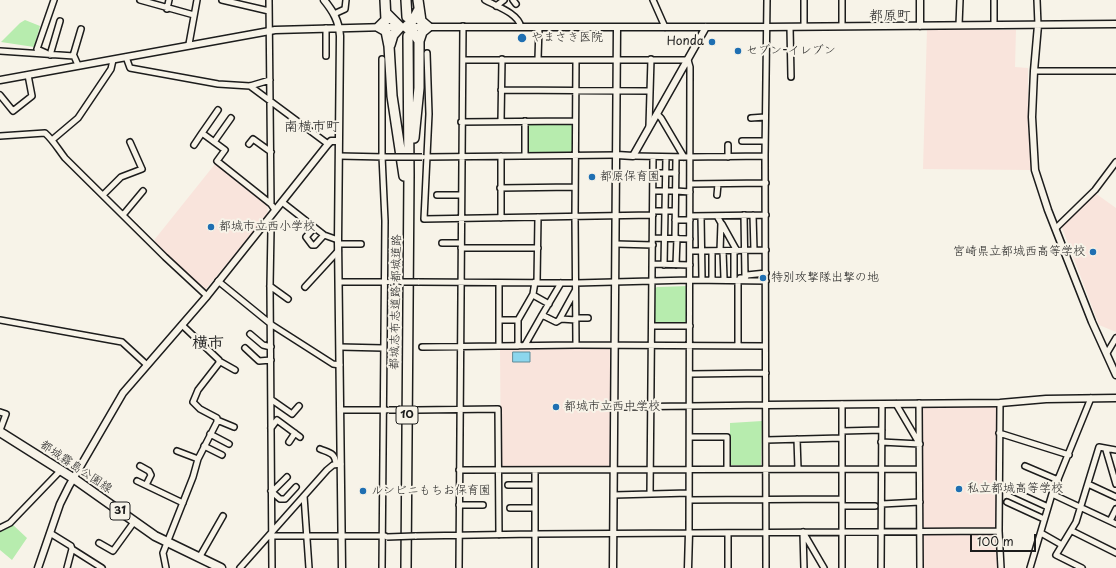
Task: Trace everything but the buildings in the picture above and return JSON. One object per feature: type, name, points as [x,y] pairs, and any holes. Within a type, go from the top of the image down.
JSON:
[{"type":"highway","points":[[385,0],[387,14],[384,23],[380,27],[386,31],[389,46],[392,96],[403,163],[408,263]]},
{"type":"highway","points":[[406,0],[407,17]]},
{"type":"highway","points":[[408,263],[413,151],[419,88],[419,41],[422,32],[428,27],[421,21],[418,10],[418,0]]},
{"type":"highway","points":[[389,46],[392,35],[405,30],[414,19],[418,10]]},
{"type":"highway","points":[[387,14],[405,30],[413,32],[419,41]]},
{"type":"highway","name":"都城志布志道路;都城道路","points":[[405,30],[408,263],[406,568]]},
{"type":"main road","name":"都城霧島公園線","points":[[0,431],[73,478],[134,522],[168,542],[221,568]]},
{"type":"street","points":[[50,55],[37,49],[54,0]]},
{"type":"street","points":[[140,0],[194,16]]},
{"type":"street","points":[[167,9],[169,0]]},
{"type":"street","points":[[188,44],[197,0]]},
{"type":"street","points":[[222,0],[269,11]]},
{"type":"street","points":[[269,0],[271,204]]},
{"type":"street","points":[[324,0],[334,14],[339,27],[338,251],[340,410],[338,464],[342,536],[342,568]]},
{"type":"street","points":[[334,14],[345,9],[346,0]]},
{"type":"street","points":[[485,0],[518,19],[521,27]]},
{"type":"street","points":[[496,6],[504,0]]},
{"type":"street","points":[[653,0],[665,27]]},
{"type":"street","points":[[766,568],[765,118],[767,0]]},
{"type":"street","points":[[804,0],[804,26]]},
{"type":"street","points":[[842,0],[842,26]]},
{"type":"street","points":[[920,0],[920,26]]},
{"type":"street","points":[[959,25],[960,0]]},
{"type":"street","points":[[994,0],[994,25]]},
{"type":"street","points":[[1037,0],[1038,25],[1032,117],[1035,170],[1039,187],[1092,322],[1116,375]]},
{"type":"street","points":[[50,55],[60,21]]},
{"type":"street","points":[[0,80],[270,30],[380,27],[405,30],[428,27],[463,26],[617,28],[1116,24]]},
{"type":"street","points":[[459,568],[461,122],[463,26]]},
{"type":"street","points":[[538,59],[539,27]]},
{"type":"street","points":[[633,156],[706,27]]},
{"type":"street","points":[[790,27],[791,77]]},
{"type":"street","points":[[326,28],[326,56]]},
{"type":"street","points":[[613,568],[617,216],[617,28]]},
{"type":"street","points":[[73,56],[81,29]]},
{"type":"street","points":[[0,51],[73,56],[76,58],[78,65]]},
{"type":"street","points":[[426,53],[429,114],[425,157],[424,219],[617,216],[675,211]]},
{"type":"street","points":[[126,57],[130,68],[218,84],[250,86],[270,80]]},
{"type":"street","points":[[382,59],[385,221],[383,348],[385,536],[382,568]]},
{"type":"street","points":[[501,121],[502,59]]},
{"type":"street","points":[[649,126],[651,59]]},
{"type":"street","points":[[52,140],[78,118],[111,69],[113,60]]},
{"type":"street","points":[[463,60],[688,60]]},
{"type":"street","points":[[576,60],[574,156],[576,345]]},
{"type":"street","points":[[688,60],[690,67],[686,157],[690,184],[690,265],[692,279],[690,326],[688,568]]},
{"type":"street","points":[[1034,71],[1116,70]]},
{"type":"street","points":[[0,95],[12,111],[32,96],[28,74]]},
{"type":"street","points":[[250,86],[328,144]]},
{"type":"street","points":[[501,90],[650,91]]},
{"type":"street","points":[[194,145],[218,110]]},
{"type":"street","points":[[657,114],[686,157]]},
{"type":"street","points":[[214,142],[231,118]]},
{"type":"street","points":[[751,118],[765,118]]},
{"type":"street","points":[[525,121],[525,156]]},
{"type":"street","points":[[461,122],[575,121]]},
{"type":"street","points":[[0,136],[42,133],[52,140],[54,145],[65,158],[207,296]]},
{"type":"street","points":[[202,133],[225,150],[217,161],[271,204],[275,210]]},
{"type":"street","points":[[249,144],[253,139],[270,152]]},
{"type":"street","points":[[38,568],[60,504],[73,478],[123,393],[207,296],[328,144],[331,141],[339,141]]},
{"type":"street","points":[[742,141],[765,141]]},
{"type":"street","points":[[103,195],[121,177],[142,169],[130,142]]},
{"type":"street","points":[[728,145],[728,156]]},
{"type":"street","points":[[339,156],[765,156]]},
{"type":"street","points":[[501,156],[501,218]]},
{"type":"street","points":[[650,494],[653,157]]},
{"type":"street","points":[[664,265],[666,157]]},
{"type":"street","points":[[676,157],[676,265]]},
{"type":"street","points":[[1056,228],[1095,190],[1116,162]]},
{"type":"street","points":[[653,172],[676,173]]},
{"type":"street","points":[[690,184],[766,183]]},
{"type":"street","points":[[717,195],[718,184]]},
{"type":"street","points":[[500,188],[575,187]]},
{"type":"street","points":[[123,215],[143,191]]},
{"type":"street","points":[[653,191],[690,192]]},
{"type":"street","points":[[437,195],[461,195]]},
{"type":"street","points":[[282,202],[324,235],[338,242],[361,244]]},
{"type":"street","points":[[744,215],[745,277]]},
{"type":"street","points":[[753,215],[754,250]]},
{"type":"street","points":[[675,220],[701,216],[766,215]]},
{"type":"street","points":[[701,216],[702,278]]},
{"type":"street","points":[[717,216],[735,250],[738,345]]},
{"type":"street","points":[[518,346],[518,320],[533,295],[536,282],[538,217]]},
{"type":"street","points":[[266,222],[271,229],[272,568]]},
{"type":"street","points":[[721,223],[724,278]]},
{"type":"street","points":[[314,228],[306,239],[312,245],[315,245],[324,235]]},
{"type":"street","points":[[653,238],[690,238]]},
{"type":"street","points":[[442,243],[461,246],[538,248]]},
{"type":"street","points":[[616,244],[653,245]]},
{"type":"street","points":[[690,251],[766,250]]},
{"type":"street","points":[[305,287],[310,278],[338,251]]},
{"type":"street","points":[[712,251],[712,278]]},
{"type":"street","points":[[652,264],[690,265]]},
{"type":"street","points":[[692,279],[736,279],[747,275],[766,273]]},
{"type":"street","points":[[339,282],[576,283],[702,278],[766,281]]},
{"type":"street","points":[[218,281],[272,325],[333,364],[340,365]]},
{"type":"street","points":[[499,283],[499,346]]},
{"type":"street","points":[[525,345],[560,283]]},
{"type":"street","points":[[270,286],[288,299]]},
{"type":"street","points":[[559,320],[576,290]]},
{"type":"street","points":[[533,295],[549,304]]},
{"type":"street","points":[[542,315],[556,322],[559,320],[588,318]]},
{"type":"street","points":[[0,320],[122,342],[147,364]]},
{"type":"street","points":[[499,320],[518,320]]},
{"type":"street","points":[[182,325],[218,357],[219,361],[235,370]]},
{"type":"street","points":[[652,326],[690,326]]},
{"type":"street","points":[[250,334],[263,345],[271,347]]},
{"type":"street","points":[[1107,353],[1116,338]]},
{"type":"street","points":[[422,347],[525,345],[765,346]]},
{"type":"street","points":[[244,348],[259,361],[271,360]]},
{"type":"street","points":[[340,348],[383,348]]},
{"type":"street","points":[[219,361],[198,390],[193,402],[196,406],[217,418],[217,420],[234,428]]},
{"type":"street","points":[[690,374],[766,373]]},
{"type":"street","points":[[1030,568],[1052,494],[1091,398]]},
{"type":"street","points":[[614,407],[1000,403],[1116,398]]},
{"type":"street","points":[[272,400],[292,414],[299,406]]},
{"type":"street","points":[[919,403],[920,568]]},
{"type":"street","points":[[1000,403],[999,531],[1001,568]]},
{"type":"street","points":[[842,404],[842,568]]},
{"type":"street","points":[[881,568],[882,404]]},
{"type":"street","points":[[896,404],[920,444]]},
{"type":"street","points":[[340,410],[498,409],[499,535]]},
{"type":"street","points":[[0,412],[6,414],[0,431]]},
{"type":"street","points":[[166,568],[163,553],[183,503],[198,459],[217,420]]},
{"type":"street","points":[[271,428],[277,420],[300,437]]},
{"type":"street","points":[[842,431],[882,430]]},
{"type":"street","points":[[289,442],[295,433]]},
{"type":"street","points":[[999,433],[1069,455]]},
{"type":"street","points":[[210,434],[229,444]]},
{"type":"street","points":[[690,437],[727,437],[727,469]]},
{"type":"street","points":[[766,440],[842,438]]},
{"type":"street","points":[[797,440],[798,468]]},
{"type":"street","points":[[881,442],[920,444]]},
{"type":"street","points":[[204,446],[222,455]]},
{"type":"street","points":[[1082,568],[1056,555],[1072,531],[1099,447],[1106,450],[1116,450]]},
{"type":"street","points":[[320,449],[333,454],[338,464]]},
{"type":"street","points":[[177,450],[198,459]]},
{"type":"street","points":[[1106,450],[1116,484]]},
{"type":"street","points":[[240,568],[328,470],[338,464]]},
{"type":"street","points":[[140,466],[149,471],[151,475],[146,485]]},
{"type":"street","points":[[1025,466],[1058,480]]},
{"type":"street","points":[[459,470],[798,468],[919,469]]},
{"type":"street","points":[[0,528],[10,523],[61,470]]},
{"type":"street","points":[[535,470],[535,568]]},
{"type":"street","points":[[272,492],[287,477]]},
{"type":"street","points":[[137,481],[183,503]]},
{"type":"street","points":[[1088,484],[1116,497]]},
{"type":"street","points":[[508,485],[535,485]]},
{"type":"street","points":[[272,492],[280,499],[285,499],[296,487]]},
{"type":"street","points":[[1013,490],[1048,507]]},
{"type":"street","points":[[614,495],[689,493]]},
{"type":"street","points":[[1052,494],[1081,506],[1116,524]]},
{"type":"street","points":[[304,496],[308,536],[309,568]]},
{"type":"street","points":[[689,500],[842,499]]},
{"type":"street","points":[[882,504],[920,502]]},
{"type":"street","points":[[1007,502],[1044,519]]},
{"type":"street","points":[[459,505],[483,505]]},
{"type":"street","points":[[842,506],[875,506]]},
{"type":"street","points":[[510,508],[535,508]]},
{"type":"street","points":[[1110,521],[1116,509]]},
{"type":"street","points":[[199,558],[223,516]]},
{"type":"street","points":[[99,543],[113,551],[134,522]]},
{"type":"street","points":[[272,534],[308,536],[414,536],[999,531]]},
{"type":"street","points":[[1072,531],[1116,553]]},
{"type":"street","points":[[804,532],[804,568]]},
{"type":"street","points":[[804,532],[824,568]]},
{"type":"street","points":[[50,533],[102,568]]},
{"type":"street","points":[[728,533],[728,568]]},
{"type":"street","points":[[1041,533],[1062,545]]},
{"type":"street","points":[[67,568],[72,549]]},
{"type":"shaded area","points":[[927,29],[1016,30],[1015,67],[1028,68],[1028,129],[1032,170],[923,169]]},
{"type":"shaded area","name":"都城市立西小学校","points":[[215,164],[218,164],[267,204],[268,214],[205,290],[202,290],[155,245],[155,239]]},
{"type":"shaded area","name":"宮崎県立都城西高等学校","points":[[1095,193],[1116,208],[1116,332],[1099,325],[1061,225]]},
{"type":"shaded area","name":"都城市立西中学校","points":[[611,348],[611,465],[609,467],[501,468],[500,349]]},
{"type":"shaded area","name":"私立都城高等学校","points":[[996,405],[998,568],[922,568],[922,408]]},
{"type":"green space","points":[[25,20],[40,26],[34,47],[1,42],[20,23]]},
{"type":"green space","points":[[528,125],[573,125],[573,152],[528,152]]},
{"type":"green space","points":[[688,286],[688,325],[654,325],[654,289],[657,287]]},
{"type":"green space","points":[[762,421],[761,466],[730,465],[730,423]]},
{"type":"green space","points":[[11,523],[27,538],[12,560],[0,550],[0,532]]},
{"type":"water","points":[[513,352],[530,352],[530,362],[513,362]]},
{"type":"place","name":"やまさき医院","points":[[522,38]]},
{"type":"place","name":"Honda","points":[[712,42]]},
{"type":"place","name":"セブン-イレブン","points":[[738,51]]},
{"type":"place","name":"都原保育園","points":[[592,177]]},
{"type":"place","name":"都城市立西小学校","points":[[211,227]]},
{"type":"place","name":"宮崎県立都城西高等学校","points":[[1093,252]]},
{"type":"place","name":"特別攻撃隊出撃の地","points":[[763,278]]},
{"type":"place","name":"都城市立西中学校","points":[[556,407]]},
{"type":"place","name":"私立都城高等学校","points":[[959,489]]},
{"type":"place","name":"ルンビニもちお保育園","points":[[363,491]]},
{"type":"district","name":"都原町","points":[[890,16]]},
{"type":"district","name":"南横市町","points":[[312,127]]},
{"type":"district","name":"横市","points":[[208,344]]}]
